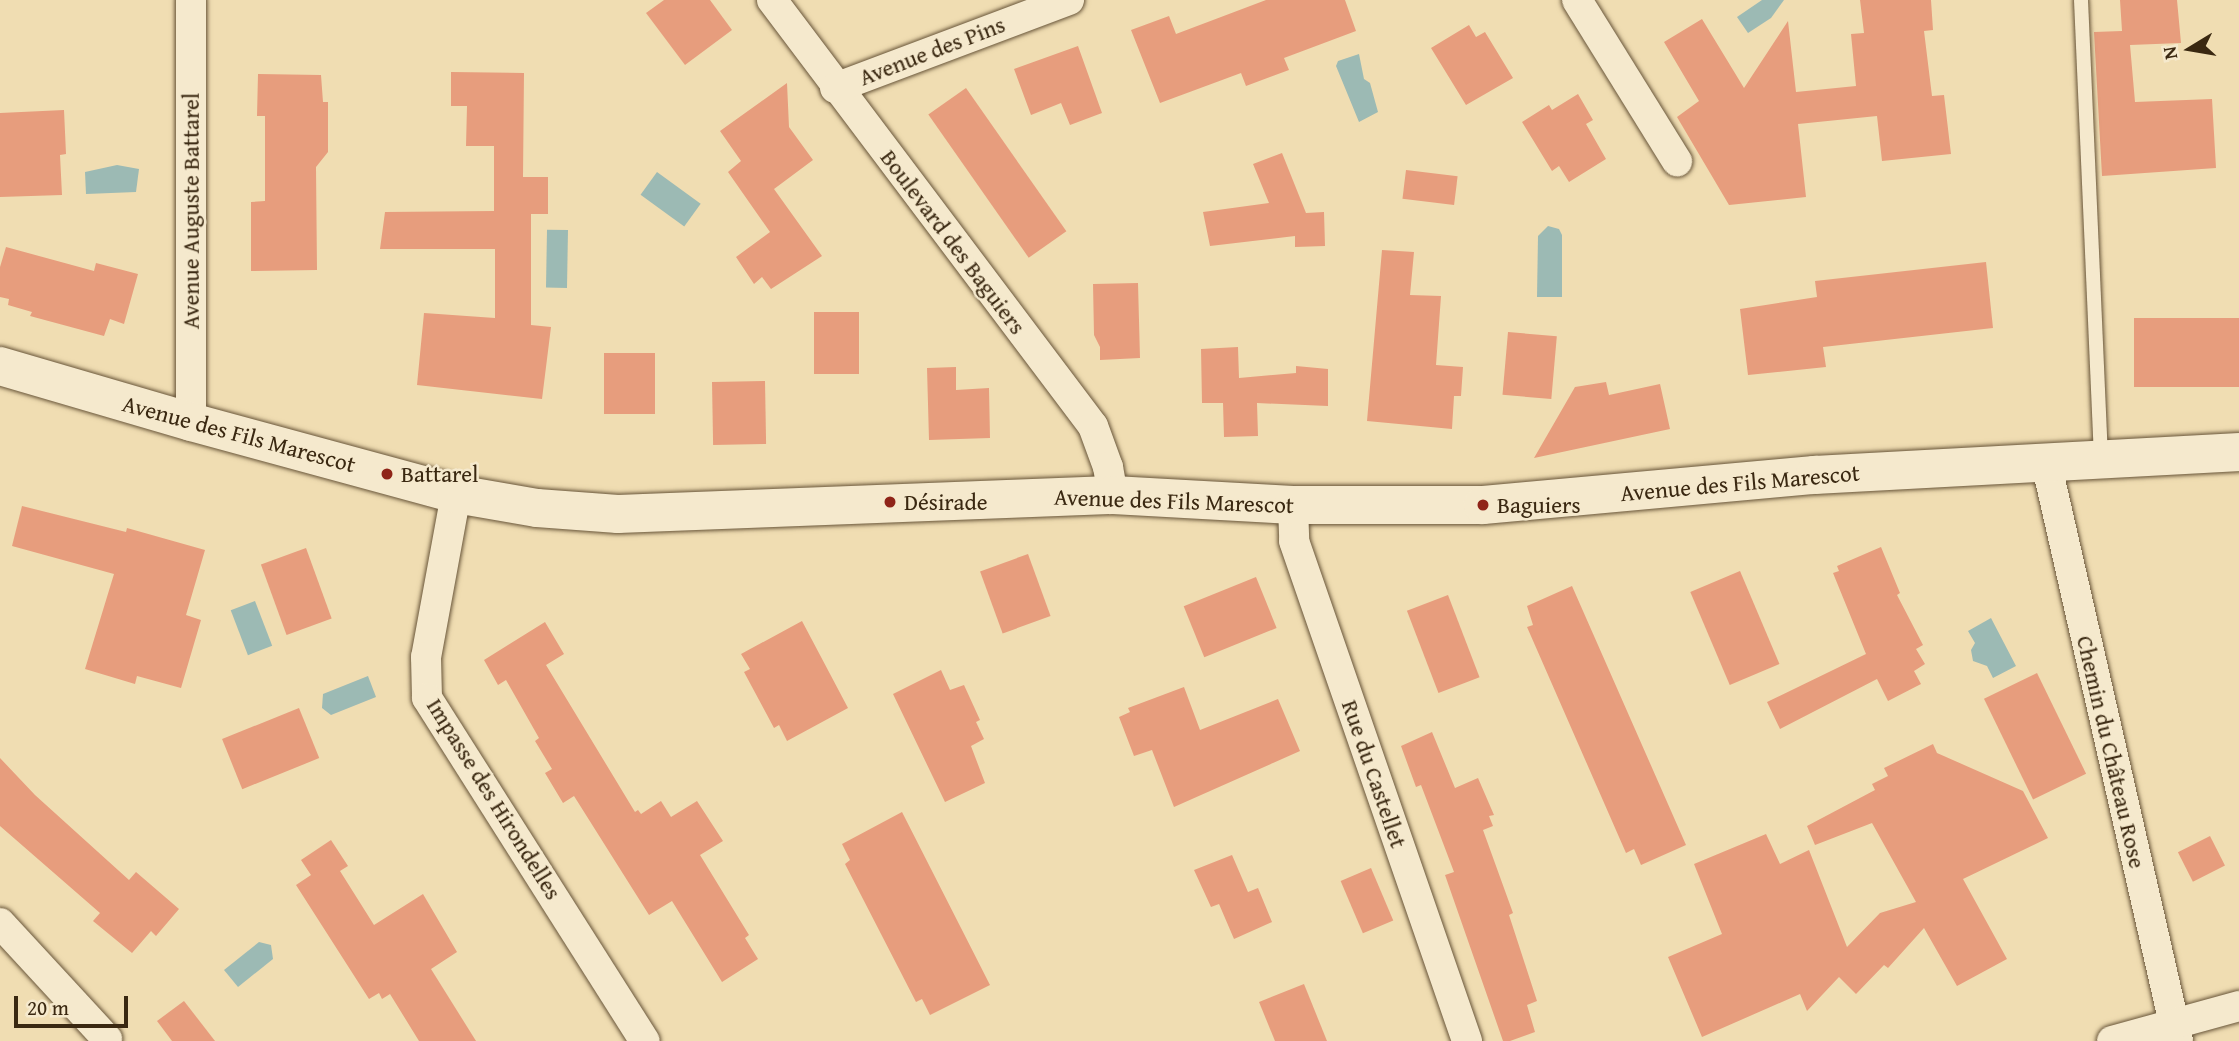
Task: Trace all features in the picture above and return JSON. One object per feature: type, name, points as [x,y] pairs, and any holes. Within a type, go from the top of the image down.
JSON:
[{"type":"street","name":"Avenue Auguste Battarel","points":[[191,0],[191,422]]},
{"type":"street","name":"Boulevard des Baguiers","points":[[772,0],[835,88],[1093,426],[1108,467],[1112,495]]},
{"type":"street","name":"Avenue des Pins","points":[[835,88],[1069,0]]},
{"type":"street","points":[[1577,0],[1676,161]]},
{"type":"street","name":"Avenue des Fils Marescot","points":[[0,366],[191,422],[456,494],[537,508],[618,514],[1112,495],[1293,505],[1483,505],[1815,475],[2239,452]]},
{"type":"street","name":"Chemin du Château Rose","points":[[2046,462],[2176,1032]]},
{"type":"street","name":"Impasse des Hirondelles","points":[[456,494],[426,657],[427,698],[645,1041]]},
{"type":"street","name":"Rue du Castellet","points":[[1293,505],[1294,541],[1466,1041]]},
{"type":"street","points":[[0,923],[107,1039]]},
{"type":"street","points":[[2112,1041],[2176,1032],[2239,1006]]},
{"type":"lane","points":[[2081,0],[2101,459]]},
{"type":"water","points":[[1762,0],[1784,0],[1771,18],[1748,33],[1737,17]]},
{"type":"water","points":[[1359,54],[1364,79],[1370,83],[1378,112],[1359,122],[1336,66],[1338,61]]},
{"type":"water","points":[[117,165],[139,169],[136,192],[86,194],[85,172]]},
{"type":"water","points":[[657,172],[701,204],[684,226],[641,195]]},
{"type":"water","points":[[1548,226],[1559,229],[1562,235],[1562,297],[1537,297],[1538,236]]},
{"type":"water","points":[[547,230],[568,230],[567,288],[546,288]]},
{"type":"water","points":[[255,601],[272,646],[248,655],[231,610]]},
{"type":"water","points":[[1991,618],[2016,666],[1993,678],[1987,666],[1973,661],[1971,650],[1975,643],[1968,631]]},
{"type":"water","points":[[368,676],[376,697],[331,715],[322,708],[323,694]]},
{"type":"water","points":[[259,942],[271,945],[273,959],[238,987],[224,970]]},
{"type":"building","points":[[664,0],[710,0],[732,30],[685,65],[646,13]]},
{"type":"building","points":[[1266,0],[1345,0],[1356,31],[1284,58],[1289,70],[1246,86],[1241,73],[1160,103],[1131,30],[1169,16],[1176,34]]},
{"type":"building","points":[[1860,0],[1931,0],[1933,30],[1924,31],[1932,96],[1944,95],[1951,154],[1882,161],[1877,116],[1798,124],[1806,197],[1729,205],[1677,117],[1699,101],[1664,42],[1702,19],[1744,88],[1788,21],[1796,92],[1856,86],[1851,34],[1864,33]]},
{"type":"building","points":[[2120,0],[2177,0],[2181,43],[2130,45],[2135,102],[2212,99],[2216,168],[2102,176],[2094,32],[2122,31]]},
{"type":"building","points":[[1469,25],[1476,37],[1485,32],[1513,78],[1466,105],[1431,48]]},
{"type":"building","points":[[1078,46],[1102,113],[1070,125],[1061,103],[1031,115],[1014,69]]},
{"type":"building","points":[[451,72],[524,73],[523,177],[548,177],[548,214],[531,214],[531,325],[551,327],[542,399],[417,385],[424,313],[495,318],[495,249],[380,249],[385,212],[494,211],[494,146],[466,146],[467,106],[451,106]]},
{"type":"building","points":[[258,74],[321,75],[323,102],[328,102],[328,152],[316,167],[317,270],[251,271],[251,202],[265,201],[265,116],[257,116]]},
{"type":"building","points":[[787,83],[789,127],[813,160],[774,189],[822,256],[771,289],[762,277],[754,284],[736,257],[770,232],[728,172],[741,161],[720,131]]},
{"type":"building","points":[[966,88],[1066,231],[1029,258],[928,114]]},
{"type":"building","points":[[1578,94],[1593,120],[1586,124],[1606,159],[1569,182],[1559,166],[1552,171],[1522,122],[1549,105],[1552,110]]},
{"type":"building","points":[[64,110],[66,154],[60,155],[62,195],[0,197],[0,113]]},
{"type":"building","points":[[1282,153],[1306,213],[1324,212],[1325,246],[1295,247],[1295,236],[1210,246],[1203,212],[1269,203],[1253,164]]},
{"type":"building","points":[[1406,170],[1458,176],[1454,205],[1402,199]]},
{"type":"building","points":[[6,247],[94,271],[96,263],[138,274],[124,324],[110,319],[104,336],[30,316],[32,312],[8,305],[9,299],[0,297],[0,267]]},
{"type":"building","points":[[1382,250],[1414,252],[1410,295],[1441,296],[1436,365],[1463,367],[1461,396],[1454,396],[1452,429],[1367,421]]},
{"type":"building","points":[[1986,262],[1993,328],[1823,347],[1826,367],[1748,375],[1740,309],[1817,297],[1815,281]]},
{"type":"building","points":[[1138,283],[1140,358],[1100,360],[1100,347],[1094,335],[1093,284]]},
{"type":"building","points":[[814,312],[859,312],[859,374],[814,374]]},
{"type":"building","points":[[2134,318],[2239,318],[2239,387],[2134,387]]},
{"type":"building","points":[[1508,332],[1557,336],[1551,399],[1503,395]]},
{"type":"building","points":[[1238,347],[1239,378],[1296,373],[1296,366],[1328,369],[1328,406],[1257,403],[1258,436],[1224,437],[1223,403],[1202,403],[1201,349]]},
{"type":"building","points":[[604,353],[655,353],[655,414],[604,414]]},
{"type":"building","points":[[956,367],[956,390],[989,388],[990,438],[929,440],[927,368]]},
{"type":"building","points":[[765,381],[766,444],[713,445],[712,382]]},
{"type":"building","points":[[1606,382],[1609,395],[1660,384],[1670,429],[1534,458],[1575,387]]},
{"type":"building","points":[[22,506],[126,532],[127,528],[205,550],[186,615],[201,620],[181,688],[137,676],[135,684],[85,669],[114,574],[12,546]]},
{"type":"building","points":[[1881,547],[1900,593],[1897,595],[1923,645],[1916,649],[1925,664],[1914,671],[1921,684],[1888,701],[1877,679],[1780,729],[1767,702],[1866,654],[1833,573],[1839,571],[1837,566]]},
{"type":"building","points":[[306,548],[332,618],[287,635],[261,564]]},
{"type":"building","points":[[1028,554],[1051,616],[1003,633],[980,571]]},
{"type":"building","points":[[1740,571],[1779,664],[1730,685],[1690,592]]},
{"type":"building","points":[[1256,577],[1277,628],[1204,657],[1184,606]]},
{"type":"building","points":[[1572,586],[1686,845],[1641,865],[1634,849],[1626,853],[1527,627],[1533,625],[1527,606]]},
{"type":"building","points":[[1448,595],[1480,677],[1438,693],[1407,611]]},
{"type":"building","points":[[802,621],[848,708],[787,741],[779,725],[774,728],[744,672],[750,669],[741,654]]},
{"type":"building","points":[[545,622],[564,654],[546,665],[635,812],[638,810],[641,814],[661,801],[671,817],[697,801],[723,841],[700,855],[749,935],[745,938],[758,959],[722,982],[672,901],[649,915],[574,796],[563,803],[545,773],[552,769],[535,741],[539,738],[506,680],[498,685],[484,660]]},
{"type":"building","points":[[941,670],[950,690],[964,685],[980,720],[976,722],[984,739],[971,746],[985,783],[945,802],[893,694]]},
{"type":"building","points":[[2037,673],[2086,774],[2033,800],[1984,699]]},
{"type":"building","points":[[1184,687],[1200,730],[1278,699],[1300,751],[1174,807],[1152,750],[1134,756],[1119,717],[1130,712],[1128,708]]},
{"type":"building","points":[[299,708],[319,758],[242,789],[222,739]]},
{"type":"building","points":[[1432,732],[1455,788],[1478,778],[1494,815],[1489,816],[1493,826],[1483,830],[1513,913],[1509,915],[1537,1001],[1527,1005],[1535,1032],[1510,1041],[1503,1041],[1445,875],[1454,872],[1421,785],[1416,787],[1401,746]]},
{"type":"building","points":[[1933,744],[1937,753],[2023,791],[2048,838],[1963,879],[2007,959],[1957,986],[1924,928],[1888,968],[1884,965],[1856,994],[1839,977],[1807,1011],[1800,994],[1702,1037],[1668,957],[1722,934],[1694,864],[1766,834],[1780,864],[1809,850],[1847,947],[1880,913],[1916,902],[1872,823],[1815,845],[1807,826],[1875,790],[1872,784],[1888,776],[1884,768]]},
{"type":"building","points":[[0,758],[35,795],[129,880],[136,872],[179,909],[156,936],[151,931],[132,953],[93,921],[100,913],[0,826]]},
{"type":"building","points":[[902,812],[990,985],[930,1015],[922,999],[916,1002],[845,864],[850,860],[842,844]]},
{"type":"building","points":[[2210,836],[2225,865],[2193,882],[2178,852]]},
{"type":"building","points":[[331,840],[348,866],[340,871],[374,925],[423,894],[457,952],[431,969],[476,1041],[419,1041],[390,994],[382,999],[379,993],[369,999],[296,885],[311,875],[301,860]]},
{"type":"building","points":[[1232,855],[1248,892],[1258,888],[1272,922],[1234,939],[1219,904],[1211,907],[1194,870]]},
{"type":"building","points":[[1371,868],[1393,920],[1363,933],[1341,881]]},
{"type":"building","points":[[1304,984],[1327,1041],[1275,1041],[1259,1002]]},
{"type":"building","points":[[184,1001],[215,1041],[172,1041],[157,1021]]},
{"type":"place","name":"Battarel","points":[[387,474]]},
{"type":"place","name":"Désirade","points":[[890,502]]},
{"type":"place","name":"Baguiers","points":[[1483,505]]}]
